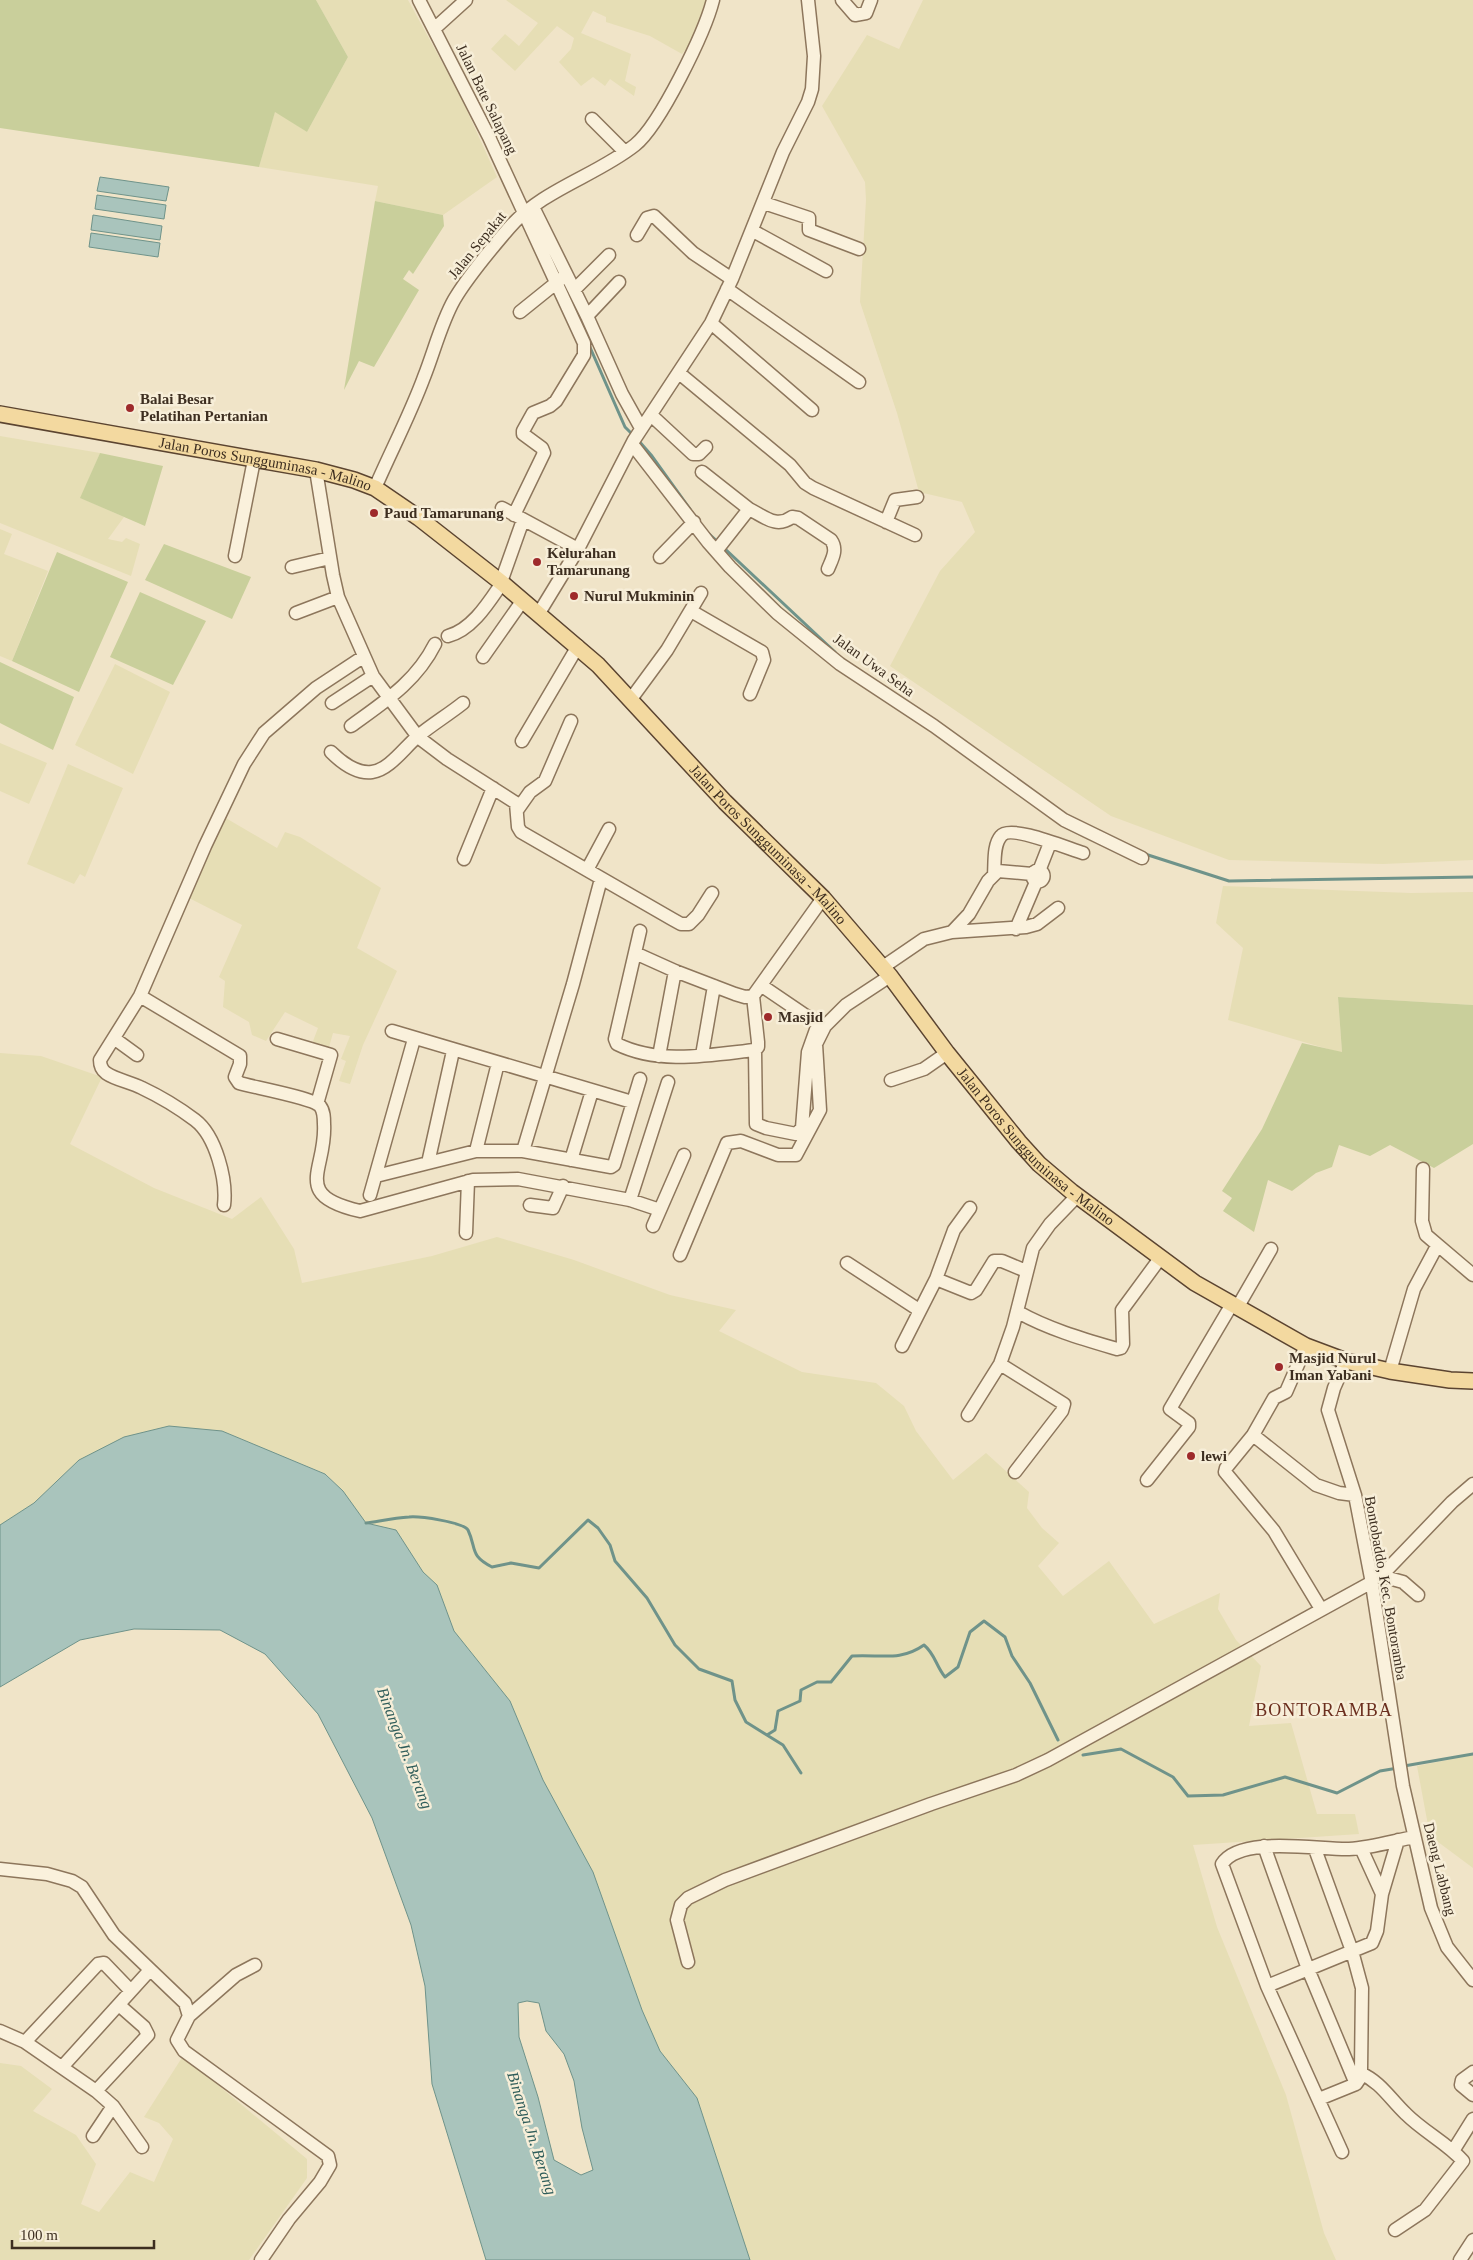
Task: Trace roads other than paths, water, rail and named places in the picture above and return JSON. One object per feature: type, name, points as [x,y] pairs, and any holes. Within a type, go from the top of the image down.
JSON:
[{"type":"main road","name":"Jalan Poros Sungguminasa - Malino","points":[[0,414],[316,470],[354,480],[375,488],[419,518],[539,613],[578,646],[631,699],[726,802],[823,898],[887,971],[947,1053],[1038,1164],[1077,1196],[1195,1283],[1306,1346],[1346,1361],[1390,1372],[1473,1381]]},
{"type":"street","name":"Jalan Bate Salapang","points":[[419,0],[437,27],[467,92],[529,210],[561,279]]},
{"type":"street","points":[[437,27],[466,0]]},
{"type":"street","name":"Jalan Sepakat","points":[[375,488],[423,380],[454,300],[510,227],[529,210],[636,145],[657,119],[701,36],[713,0]]},
{"type":"street","points":[[539,613],[578,549],[637,436],[711,323],[730,284],[783,152],[808,102],[812,89],[814,56],[808,0]]},
{"type":"street","points":[[842,0],[855,15],[860,16],[866,13],[871,0]]},
{"type":"street","points":[[592,119],[625,152]]},
{"type":"street","points":[[764,203],[809,218],[809,230],[859,248]]},
{"type":"street","points":[[637,235],[647,218],[654,216],[693,253],[730,284],[859,382]]},
{"type":"street","points":[[753,230],[826,271]]},
{"type":"street","points":[[574,290],[609,255]]},
{"type":"street","points":[[448,636],[468,624],[482,611],[502,583],[519,517],[544,453],[542,448],[523,434],[522,431],[534,413],[550,406],[556,401],[580,362],[585,349],[561,279],[520,312]]},
{"type":"street","name":"Jalan Uwa Seha","points":[[561,279],[574,290],[587,316],[622,394],[637,436],[694,522],[778,612],[845,668],[962,745],[1064,820],[1142,858]]},
{"type":"street","points":[[587,316],[619,282]]},
{"type":"street","points":[[711,323],[812,410]]},
{"type":"street","points":[[679,373],[790,465],[805,483],[825,495],[915,535]]},
{"type":"street","points":[[651,415],[693,454],[698,454],[706,448]]},
{"type":"street","points":[[235,556],[254,460]]},
{"type":"street","points":[[316,470],[338,597],[373,676],[418,736],[447,760],[516,803],[518,827],[521,832],[681,924],[689,924],[712,893]]},
{"type":"street","points":[[702,472],[749,509],[779,523],[792,517],[798,518],[831,540],[835,545],[828,569]]},
{"type":"street","points":[[886,522],[895,500],[917,497]]},
{"type":"street","points":[[502,508],[578,549]]},
{"type":"street","points":[[720,548],[749,509]]},
{"type":"street","points":[[660,557],[694,522]]},
{"type":"street","points":[[292,567],[330,558]]},
{"type":"street","points":[[631,699],[667,650],[702,594]]},
{"type":"street","points":[[296,614],[338,597]]},
{"type":"street","points":[[482,657],[523,600]]},
{"type":"street","points":[[690,612],[762,652],[764,660],[750,694]]},
{"type":"street","points":[[351,726],[390,698],[418,673],[435,644]]},
{"type":"street","points":[[522,741],[578,646]]},
{"type":"street","points":[[224,1205],[226,1188],[222,1168],[206,1133],[196,1121],[143,1088],[109,1074],[102,1069],[100,1060],[115,1039],[140,996],[205,846],[244,764],[264,733],[331,676],[363,657]]},
{"type":"street","points":[[332,703],[373,676]]},
{"type":"street","points":[[331,752],[341,761],[357,769],[374,772],[385,766],[418,736],[463,703]]},
{"type":"street","points":[[518,809],[530,792],[545,782],[571,721]]},
{"type":"street","points":[[464,858],[493,788]]},
{"type":"street","points":[[587,870],[609,829]]},
{"type":"street","points":[[994,875],[996,848],[1001,834],[1022,833],[1083,853]]},
{"type":"street","points":[[1016,929],[1050,843]]},
{"type":"street","points":[[952,932],[969,914],[998,871],[1036,876]]},
{"type":"street","points":[[523,1151],[546,1076],[600,879]]},
{"type":"street","points":[[635,953],[675,971],[745,997],[758,991],[823,898]]},
{"type":"street","points":[[680,1255],[727,1143],[747,1142],[778,1155],[796,1155],[820,1110],[816,1044],[825,1026],[846,1005],[924,939],[952,932],[1016,929],[1037,924],[1058,908]]},
{"type":"street","points":[[640,931],[615,1039],[618,1044],[625,1048],[659,1056],[702,1055],[755,1050]]},
{"type":"street","points":[[659,1056],[675,971]]},
{"type":"street","points":[[702,1055],[714,986]]},
{"type":"street","points":[[758,991],[818,1024],[808,1052],[802,1128],[796,1134],[771,1130],[756,1124],[755,1050],[758,1047],[758,991]]},
{"type":"street","points":[[140,996],[240,1056],[240,1064],[235,1077],[239,1083],[317,1104],[323,1112],[325,1134],[316,1181],[317,1187],[327,1199],[360,1211],[468,1181],[518,1179],[630,1200],[660,1210]]},
{"type":"street","points":[[392,1031],[453,1051],[632,1102]]},
{"type":"street","points":[[277,1038],[331,1054],[317,1104]]},
{"type":"street","points":[[115,1039],[138,1055]]},
{"type":"street","points":[[370,1195],[414,1039]]},
{"type":"street","points":[[428,1163],[453,1051]]},
{"type":"street","points":[[891,1080],[924,1069],[947,1053]]},
{"type":"street","points":[[476,1151],[498,1063]]},
{"type":"street","points":[[376,1176],[476,1151],[523,1151],[607,1167],[614,1165],[640,1079]]},
{"type":"street","points":[[630,1200],[668,1082]]},
{"type":"street","points":[[570,1160],[592,1091]]},
{"type":"street","points":[[653,1226],[684,1155]]},
{"type":"street","points":[[1423,1169],[1424,1230],[1428,1239],[1473,1275]]},
{"type":"street","points":[[466,1233],[468,1181]]},
{"type":"street","points":[[530,1205],[553,1208],[563,1186]]},
{"type":"street","points":[[968,1415],[1000,1364],[1018,1312],[1026,1271],[1033,1248],[1041,1235],[1077,1196]]},
{"type":"street","points":[[902,1346],[936,1279],[954,1230],[970,1208]]},
{"type":"street","points":[[1390,1372],[1414,1289],[1437,1246]]},
{"type":"street","points":[[1147,1480],[1190,1426],[1189,1423],[1170,1409],[1271,1250]]},
{"type":"street","points":[[1018,1312],[1078,1338],[1117,1349],[1121,1348],[1123,1344],[1122,1310],[1161,1257]]},
{"type":"street","points":[[936,1279],[971,1293],[976,1290],[994,1261],[1002,1261],[1026,1271]]},
{"type":"street","points":[[847,1263],[919,1310]]},
{"type":"street","points":[[1306,1346],[1286,1392],[1274,1398],[1253,1435],[1226,1468],[1225,1472],[1274,1531],[1321,1609]]},
{"type":"street","name":"Bontobaddo, Kec. Bontoramba","points":[[1346,1361],[1334,1388],[1328,1410],[1347,1494],[1375,1579],[1403,1786]]},
{"type":"street","points":[[1000,1364],[1064,1404],[1062,1411],[1015,1472]]},
{"type":"street","points":[[1253,1435],[1310,1481],[1347,1494]]},
{"type":"street","points":[[688,1962],[677,1920],[678,1911],[688,1898],[734,1877],[940,1800],[1016,1775],[1048,1760],[1375,1579],[1452,1502],[1473,1484]]},
{"type":"street","points":[[1375,1579],[1403,1582],[1418,1595]]},
{"type":"street","name":"Daeng Labbang","points":[[1403,1786],[1425,1888],[1439,1930],[1447,1947],[1473,1980]]},
{"type":"street","points":[[1342,2152],[1267,1986],[1222,1864],[1226,1859],[1236,1854],[1264,1846],[1315,1849],[1361,1848],[1414,1837]]},
{"type":"street","points":[[1267,1986],[1372,1943],[1375,1937],[1382,1894],[1398,1840]]},
{"type":"street","points":[[1264,1846],[1308,1969],[1358,2079]]},
{"type":"street","points":[[1361,1848],[1382,1894]]},
{"type":"street","points":[[1315,1849],[1352,1951],[1362,1988],[1358,2079]]},
{"type":"street","points":[[0,1869],[47,1874],[72,1881],[82,1887],[114,1935],[185,2004],[189,2016]]},
{"type":"street","points":[[25,2042],[98,1964],[104,1963],[130,1990]]},
{"type":"street","points":[[255,1965],[236,1975],[189,2016],[178,2037],[178,2044],[184,2051],[320,2150],[330,2161],[320,2182],[289,2219],[261,2260]]},
{"type":"street","points":[[63,2066],[150,1970]]},
{"type":"street","points":[[96,2091],[148,2035],[144,2027],[119,2005]]},
{"type":"street","points":[[0,2031],[25,2042],[63,2066],[96,2091],[114,2106],[142,2147]]},
{"type":"street","points":[[1473,2072],[1462,2080],[1461,2085],[1473,2095]]},
{"type":"street","points":[[1319,2099],[1358,2079],[1383,2087],[1406,2114],[1468,2165],[1455,2174],[1439,2190],[1424,2210],[1395,2230]]},
{"type":"street","points":[[93,2136],[114,2106]]},
{"type":"street","points":[[1453,2151],[1473,2119]]},
{"type":"street","points":[[1460,2260],[1473,2240]]},
{"type":"water","points":[[100,177],[169,187],[166,201],[97,191]]},
{"type":"water","points":[[97,195],[166,205],[164,219],[95,209]]},
{"type":"water","points":[[93,215],[162,226],[160,240],[91,230]]},
{"type":"water","points":[[91,233],[160,243],[158,257],[89,247]]},
{"type":"water","name":"Binanga Jn. Berang","points":[[169,1426],[222,1431],[325,1474],[343,1491],[366,1523],[396,1530],[423,1572],[437,1585],[454,1631],[510,1701],[543,1780],[593,1872],[642,2010],[660,2051],[697,2098],[750,2260],[486,2260],[432,2084],[425,1986],[411,1925],[372,1818],[318,1714],[265,1654],[220,1630],[134,1629],[80,1640],[0,1687],[0,1525],[34,1503],[79,1460],[124,1437]],"holes":[[[527,2001],[539,2003],[546,2031],[564,2054],[574,2081],[582,2128],[593,2170],[581,2175],[554,2160],[538,2097],[519,2037],[518,2003]]]},
{"type":"waterway","points":[[589,345],[625,427],[634,436]]},
{"type":"waterway","points":[[638,440],[652,456],[690,509]]},
{"type":"waterway","points":[[707,532],[719,543]]},
{"type":"waterway","points":[[723,547],[835,652]]},
{"type":"waterway","points":[[1145,854],[1229,881],[1473,877]]},
{"type":"waterway","points":[[366,1523],[414,1517],[458,1524],[468,1530],[475,1551],[480,1559],[492,1567],[511,1563],[539,1568],[588,1520],[598,1528],[610,1545],[615,1561],[647,1598],[675,1645],[699,1669],[732,1681],[735,1700],[746,1722],[783,1745],[801,1773]]},
{"type":"waterway","points":[[767,1735],[775,1730],[778,1711],[800,1701],[801,1690],[817,1682],[831,1682],[852,1656],[907,1654],[924,1645],[931,1652],[945,1677],[958,1667],[970,1632],[984,1621],[1005,1637],[1012,1656],[1030,1683],[1058,1740]]},
{"type":"waterway","points":[[1083,1755],[1121,1749],[1173,1777],[1188,1796],[1223,1795],[1285,1777],[1337,1793],[1380,1771],[1398,1768]]},
{"type":"waterway","points":[[1404,1766],[1473,1754]]},
{"type":"place","name":"Balai Besar Pelatihan Pertanian","points":[[130,408]]},
{"type":"place","name":"Paud Tamarunang","points":[[374,513]]},
{"type":"place","name":"Kelurahan Tamarunang","points":[[537,562]]},
{"type":"place","name":"Nurul Mukminin","points":[[574,596]]},
{"type":"place","name":"Masjid","points":[[768,1017]]},
{"type":"place","name":"Masjid Nurul Iman Yabani","points":[[1279,1367]]},
{"type":"place","name":"lewi","points":[[1191,1456]]},
{"type":"district","name":"BONTORAMBA","points":[[1324,1710]]}]
